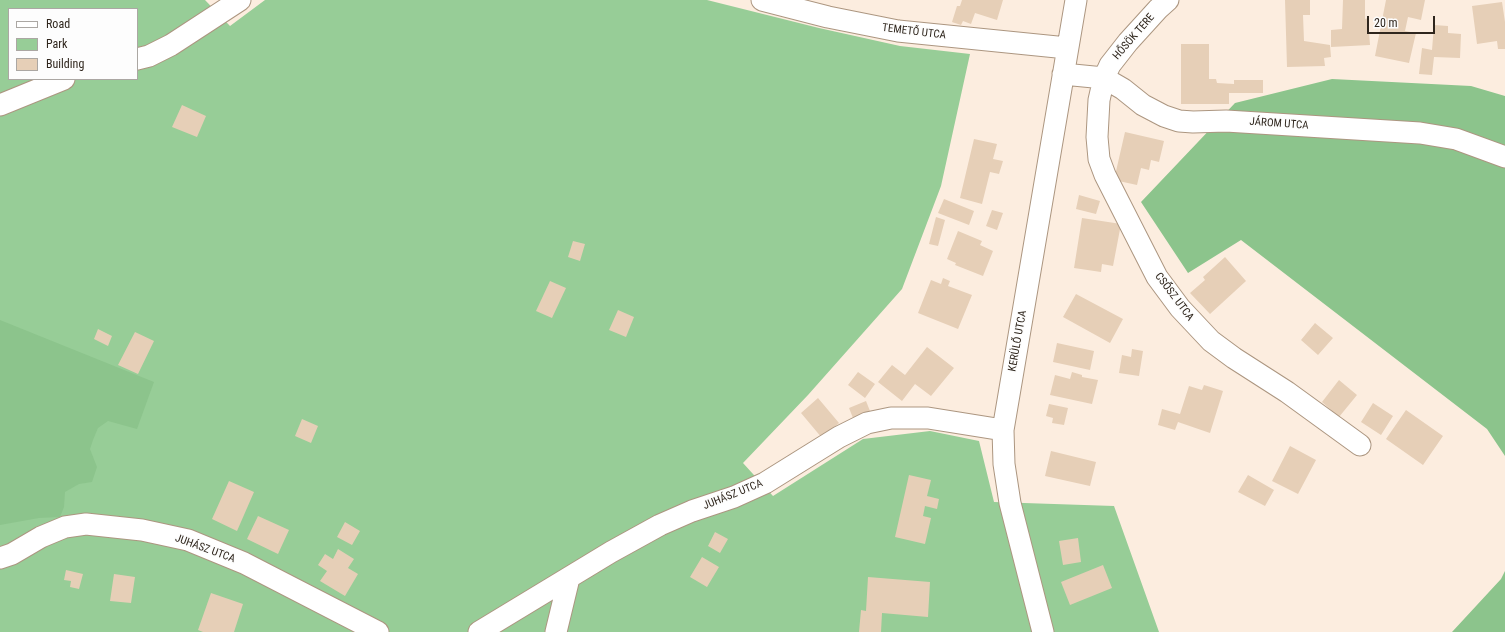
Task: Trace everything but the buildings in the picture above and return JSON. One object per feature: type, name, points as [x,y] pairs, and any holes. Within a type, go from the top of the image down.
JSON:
[{"type":"street","name":"TEMETŐ UTCA","points":[[762,0],[828,17],[898,31],[1067,48]]},
{"type":"street","name":"KERÜLŐ UTCA","points":[[1043,632],[1010,503],[1004,464],[1003,430],[1045,190],[1076,0]]},
{"type":"street","name":"HŐSÖK TERE","points":[[1104,78],[1110,65],[1123,48],[1168,0]]},
{"type":"street","points":[[138,59],[149,56],[171,45],[231,2]]},
{"type":"street","name":"JÁROM UTCA","points":[[1063,74],[1104,78],[1123,89],[1143,105],[1164,116],[1179,121],[1226,121],[1420,133],[1456,139],[1505,157]]},
{"type":"street","name":"CSŐSZ UTCA","points":[[1104,78],[1099,100],[1097,137],[1099,159],[1118,202],[1157,277],[1180,308],[1211,341],[1234,358],[1287,392],[1360,445]]},
{"type":"street","points":[[0,105],[62,80]]},
{"type":"street","name":"JUHÁSZ UTCA","points":[[480,632],[611,552],[660,525],[692,511],[734,497],[765,483],[839,437],[867,423],[891,418],[928,418],[1003,430]]},
{"type":"street","name":"JUHÁSZ UTCA","points":[[0,558],[12,554],[41,537],[65,527],[86,524],[142,530],[188,540],[244,563],[378,632]]},
{"type":"street","points":[[556,632],[569,578]]},
{"type":"green space","points":[[0,0],[205,0],[230,26],[265,0],[707,0],[819,28],[900,46],[970,54],[941,186],[902,289],[808,395],[743,463],[773,496],[863,439],[930,431],[979,441],[994,502],[1114,506],[1159,632],[0,632]]},
{"type":"green space","points":[[1332,79],[1471,86],[1505,96],[1505,456],[1487,429],[1241,240],[1188,273],[1141,202],[1235,103]]},
{"type":"green space","points":[[0,320],[154,382],[137,429],[108,421],[98,428],[90,449],[97,467],[92,482],[79,484],[65,492],[64,507],[60,517],[39,518],[0,525]]},
{"type":"green space","points":[[1505,571],[1505,632],[1452,632],[1501,579]]}]
